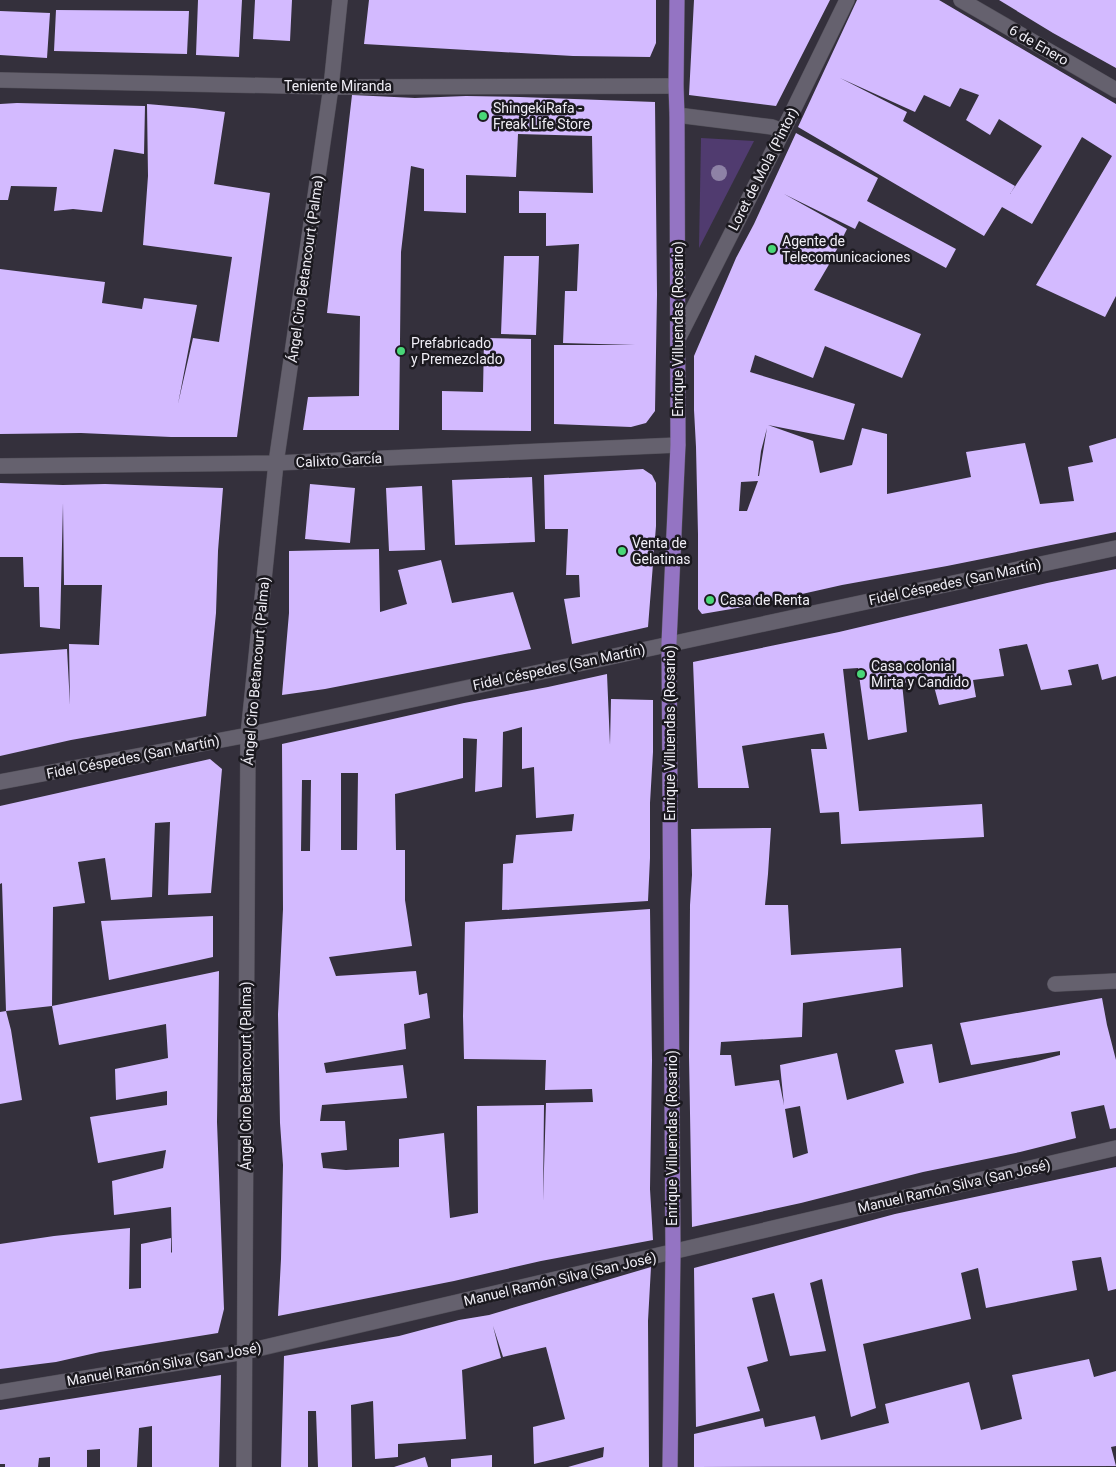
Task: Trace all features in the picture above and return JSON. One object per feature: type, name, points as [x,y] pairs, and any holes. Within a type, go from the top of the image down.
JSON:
[{"type":"main road","name":"Enrique Villuendas (Rosario)","points":[[670,1467],[673,1252],[669,643],[678,445],[677,0]]},
{"type":"street","name":"Ángel Ciro Betancourt (Palma)","points":[[244,1467],[248,735],[276,463],[332,86],[340,0]]},
{"type":"street","name":"Loret de Mola (Pintor)","points":[[678,337],[783,131],[847,0]]},
{"type":"street","name":"6 de Enero","points":[[962,0],[1116,90]]},
{"type":"street","name":"Teniente Miranda","points":[[0,80],[332,86],[676,86]]},
{"type":"street","points":[[677,115],[772,127],[783,131]]},
{"type":"street","name":"Calixto García","points":[[0,466],[276,463],[678,445]]},
{"type":"street","name":"Fidel Céspedes (San Martín)","points":[[0,782],[248,735],[1116,548]]},
{"type":"street","points":[[1055,984],[1116,981]]},
{"type":"street","name":"Manuel Ramón Silva (San José)","points":[[0,1392],[244,1352],[1116,1148]]},
{"type":"shaded area","points":[[701,138],[754,141],[699,248]]},
{"type":"building","points":[[198,0],[242,0],[239,57],[196,55]]},
{"type":"building","points":[[255,0],[292,0],[290,41],[253,39]]},
{"type":"building","points":[[369,0],[656,0],[656,43],[650,57],[573,56],[364,44]]},
{"type":"building","points":[[694,0],[830,0],[776,106],[689,95]]},
{"type":"building","points":[[857,0],[939,0],[1116,104],[1116,296],[1105,317],[1036,285],[1112,156],[1082,137],[1032,224],[1002,207],[984,236],[798,127]],"holes":[[[840,78],[915,112],[924,95],[950,107],[960,88],[979,95],[966,120],[990,135],[999,119],[1042,146],[1010,194],[1015,186],[903,121],[907,112]]]},
{"type":"building","points":[[999,0],[1116,0],[1116,68],[1053,33]]},
{"type":"building","points":[[56,10],[189,11],[187,54],[54,51]]},
{"type":"building","points":[[0,11],[50,13],[47,58],[0,55]]},
{"type":"building","points":[[352,95],[415,98],[466,96],[520,97],[655,102],[657,294],[655,411],[646,423],[631,427],[554,424],[554,345],[635,345],[563,343],[565,291],[577,291],[579,244],[546,246],[546,213],[519,213],[519,191],[593,193],[592,136],[518,134],[516,177],[466,175],[466,213],[424,211],[424,169],[411,166],[401,252],[399,430],[303,430],[308,397],[359,396],[360,316],[327,313]]},
{"type":"building","points":[[0,104],[145,106],[144,154],[114,149],[102,212],[73,209],[54,211],[57,187],[11,186],[8,200],[0,200]]},
{"type":"building","points":[[147,104],[225,112],[214,184],[270,193],[237,437],[171,437],[81,433],[0,434],[0,269],[105,282],[102,303],[142,309],[144,298],[197,305],[178,404],[193,338],[219,342],[232,257],[143,245],[148,176]]},
{"type":"building","points":[[796,133],[878,178],[867,201],[956,249],[946,268],[859,221],[855,229],[784,194],[847,229],[814,290],[921,334],[902,378],[825,346],[813,378],[755,355],[750,372],[855,404],[844,440],[768,425],[813,441],[820,473],[852,465],[862,428],[887,434],[887,494],[971,477],[966,452],[1025,443],[1040,504],[1074,501],[1068,467],[1093,462],[1089,446],[1116,438],[1116,532],[702,614],[698,609],[694,356],[736,258],[754,224]],"holes":[[[767,428],[759,476],[758,476],[761,451]],[[758,481],[747,511],[739,511],[741,482]]]},
{"type":"building","points":[[504,256],[539,256],[536,335],[501,334]]},
{"type":"building","points":[[484,338],[531,339],[531,431],[442,430],[442,391],[483,392]]},
{"type":"building","points":[[643,469],[652,475],[656,483],[656,526],[648,627],[572,644],[564,599],[580,597],[579,575],[566,575],[568,529],[545,529],[544,475]]},
{"type":"building","points":[[532,477],[535,542],[455,545],[452,480]]},
{"type":"building","points":[[0,483],[223,488],[216,613],[206,716],[71,740],[0,756],[0,654],[67,649],[70,705],[69,644],[99,645],[102,585],[64,585],[63,503],[60,629],[40,627],[39,587],[24,587],[23,557],[0,557]]},
{"type":"building","points":[[310,484],[355,488],[350,543],[305,539]]},
{"type":"building","points":[[422,486],[425,550],[389,551],[386,488]]},
{"type":"building","points":[[379,549],[380,612],[407,604],[398,570],[441,560],[452,603],[513,592],[531,649],[325,689],[282,695],[289,613],[289,551]]},
{"type":"building","points":[[1116,569],[1116,676],[1102,680],[1098,664],[1068,670],[1072,685],[1041,690],[1027,644],[999,649],[1004,676],[973,680],[976,697],[939,705],[932,679],[902,683],[907,732],[868,740],[858,668],[843,669],[859,811],[982,804],[984,837],[841,844],[839,812],[820,813],[811,749],[827,749],[824,733],[742,746],[749,788],[698,788],[693,662],[839,632],[1047,583]]},
{"type":"building","points":[[607,674],[610,745],[611,699],[653,700],[648,901],[502,910],[503,864],[513,863],[516,835],[572,831],[574,814],[536,818],[534,767],[522,769],[522,727],[503,732],[502,787],[475,792],[477,739],[463,738],[463,778],[395,794],[396,850],[405,850],[405,900],[412,946],[329,957],[336,976],[416,971],[419,995],[427,993],[430,1018],[404,1024],[406,1049],[324,1063],[326,1073],[403,1065],[407,1098],[322,1105],[320,1121],[345,1121],[347,1150],[321,1153],[323,1168],[346,1170],[399,1167],[399,1139],[444,1133],[450,1218],[478,1213],[477,1106],[544,1105],[543,1201],[546,1103],[593,1102],[592,1089],[545,1090],[546,1060],[464,1059],[465,922],[650,909],[652,1060],[650,1189],[653,1240],[541,1261],[454,1281],[278,1316],[283,1165],[280,1123],[278,1014],[283,909],[282,744],[464,703]],"holes":[[[341,773],[358,773],[357,850],[341,850]],[[302,780],[311,780],[310,851],[301,851]]]},
{"type":"building","points":[[210,759],[222,769],[211,893],[168,895],[170,822],[155,823],[152,897],[111,900],[105,858],[78,862],[85,903],[53,907],[52,1006],[6,1011],[2,883],[0,884],[0,806]]},
{"type":"building","points":[[771,828],[765,905],[788,905],[791,955],[901,948],[903,987],[803,1003],[802,1037],[721,1042],[720,1055],[731,1055],[735,1086],[779,1080],[784,1105],[780,1065],[837,1053],[847,1100],[904,1083],[895,1050],[932,1044],[939,1083],[1034,1062],[1060,1055],[1060,1051],[971,1065],[960,1023],[1102,998],[1116,1060],[1116,1128],[1110,1129],[1104,1105],[1071,1112],[1076,1138],[692,1227],[689,1056],[691,829]],"holes":[[[800,1106],[808,1153],[793,1158],[785,1109]]]},
{"type":"building","points":[[213,916],[213,957],[109,980],[101,921]]},
{"type":"building","points":[[219,971],[217,1122],[224,1309],[218,1333],[100,1352],[56,1362],[0,1369],[0,1244],[130,1228],[129,1289],[141,1288],[141,1244],[171,1238],[172,1253],[171,1207],[114,1215],[112,1181],[163,1168],[166,1150],[98,1163],[90,1117],[167,1105],[167,1091],[116,1100],[115,1069],[168,1058],[166,1024],[59,1045],[52,1006]]},
{"type":"building","points":[[6,1011],[11,1030],[22,1100],[0,1104],[0,1012]]},
{"type":"building","points":[[1116,1167],[1116,1289],[1108,1291],[1101,1257],[1072,1261],[1077,1290],[986,1308],[978,1268],[961,1273],[971,1319],[863,1344],[876,1408],[851,1417],[822,1279],[810,1283],[826,1351],[790,1356],[774,1293],[752,1298],[768,1361],[747,1367],[760,1411],[696,1427],[694,1268],[895,1214]]},
{"type":"building","points":[[651,1267],[648,1321],[649,1467],[568,1467],[603,1457],[604,1447],[534,1464],[533,1427],[565,1419],[546,1347],[503,1357],[493,1326],[501,1358],[462,1370],[466,1439],[398,1444],[398,1457],[375,1459],[373,1401],[351,1405],[352,1467],[318,1467],[316,1411],[308,1411],[308,1467],[281,1467],[284,1356],[399,1336],[459,1320],[489,1315]]},
{"type":"building","points":[[1089,1359],[1094,1377],[1116,1371],[1116,1446],[1111,1447],[1116,1466],[694,1467],[694,1434],[763,1418],[765,1427],[815,1416],[821,1440],[889,1423],[885,1404],[969,1382],[981,1430],[1022,1419],[1012,1375]]},
{"type":"building","points":[[221,1375],[219,1467],[152,1467],[152,1426],[139,1428],[137,1467],[100,1467],[100,1449],[87,1450],[87,1467],[50,1467],[50,1457],[39,1458],[38,1467],[5,1467],[5,1464],[0,1464],[0,1410]]},
{"type":"building","points":[[492,1455],[492,1467],[451,1467],[451,1459]]},
{"type":"building","points":[[425,1457],[428,1467],[394,1467]]},
{"type":"place","name":"ShingekiRafa - Freak Life Store","points":[[483,116]]},
{"type":"place","name":"Agente de Telecomunicaciones","points":[[772,249]]},
{"type":"place","name":"Prefabricado y Premezclado","points":[[401,351]]},
{"type":"place","name":"Venta de Gelatinas","points":[[622,551]]},
{"type":"place","name":"Casa de Renta","points":[[710,600]]},
{"type":"place","name":"Casa colonial Mirta y Candido","points":[[861,674]]}]
